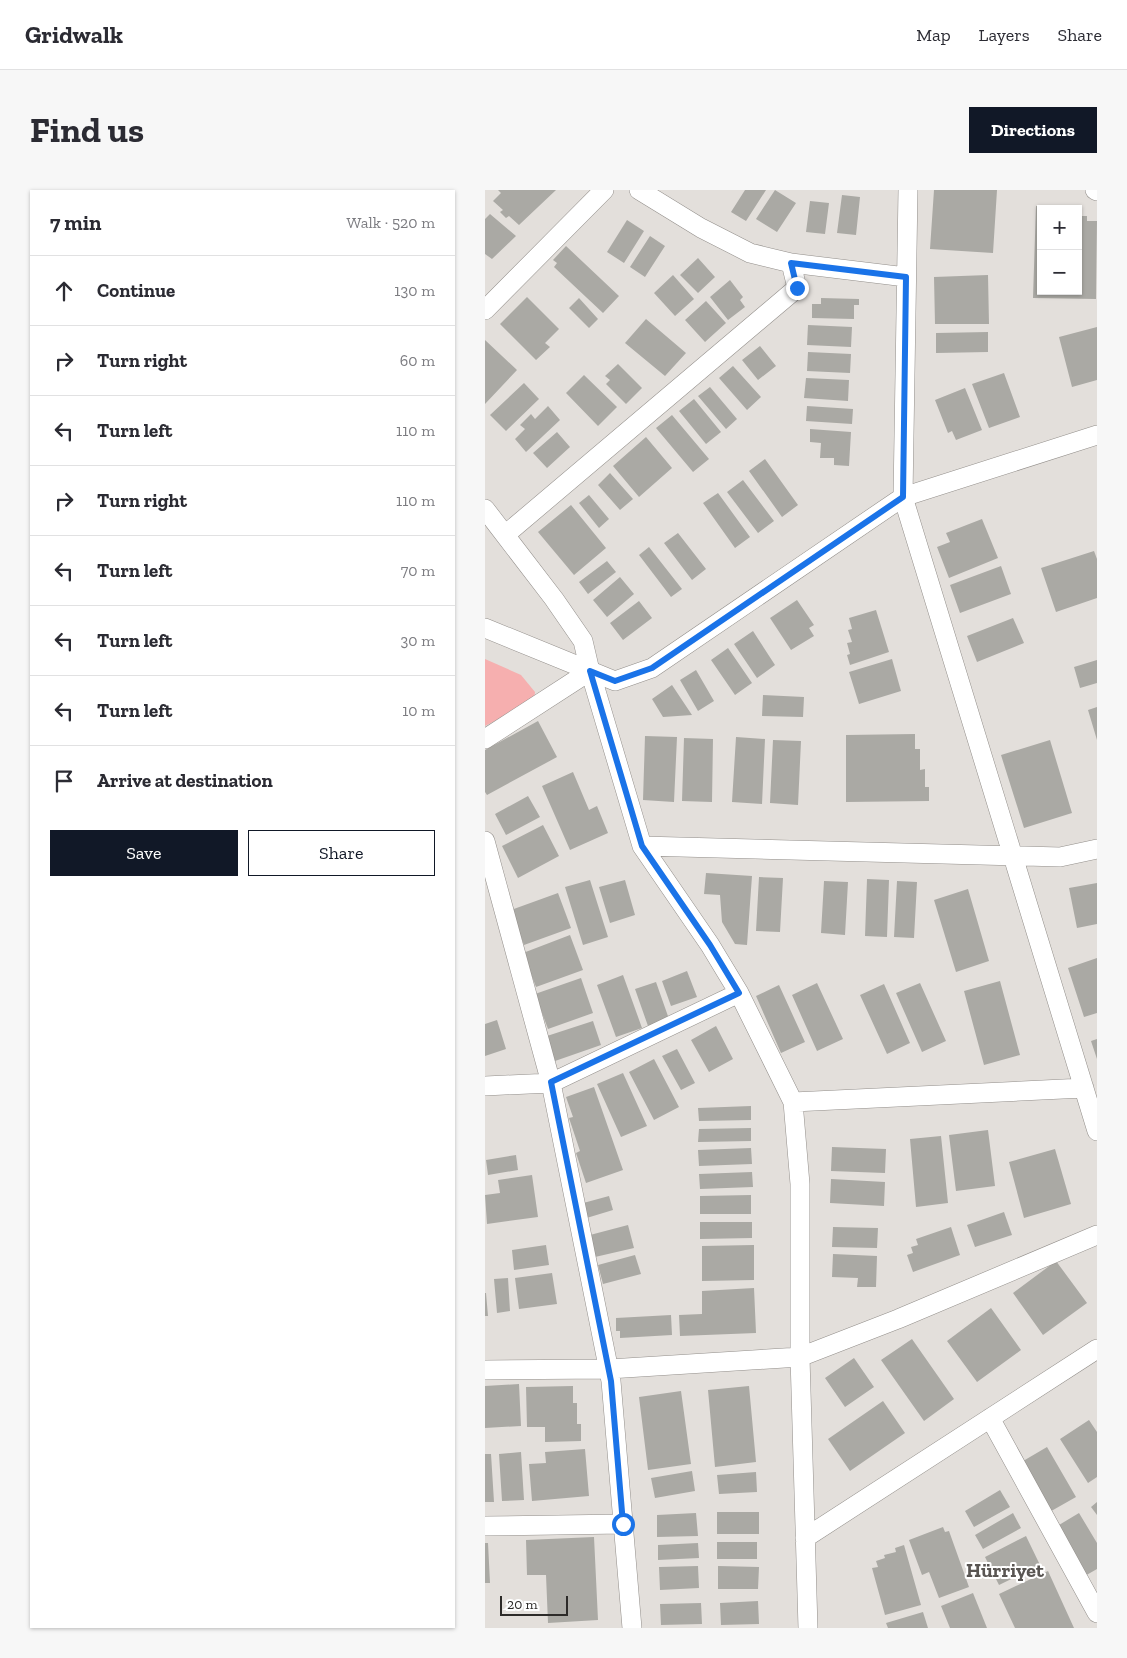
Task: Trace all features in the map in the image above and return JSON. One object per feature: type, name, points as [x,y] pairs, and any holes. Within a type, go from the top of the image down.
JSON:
[{"type":"street","points":[[485,310],[604,190]]},
{"type":"street","points":[[639,190],[701,228],[750,253],[791,263],[906,277]]},
{"type":"street","points":[[908,190],[903,497],[1097,1131]]},
{"type":"street","points":[[505,535],[797,288],[791,263]]},
{"type":"street","points":[[485,628],[615,681],[652,668],[903,497],[1097,435]]},
{"type":"street","points":[[485,509],[554,599],[583,641],[590,671],[642,846],[710,945],[739,993],[793,1102],[800,1184],[800,1357],[808,1628]]},
{"type":"street","points":[[485,739],[590,671]]},
{"type":"street","points":[[485,841],[551,1082],[609,1368],[632,1628]]},
{"type":"street","points":[[642,846],[1060,857],[1097,849]]},
{"type":"street","points":[[485,1086],[551,1082],[739,993]]},
{"type":"street","points":[[793,1102],[1084,1088]]},
{"type":"street","points":[[485,1370],[609,1368],[800,1357],[898,1319],[1097,1235]]},
{"type":"street","points":[[805,1538],[1097,1349]]},
{"type":"street","points":[[990,1418],[1097,1613]]},
{"type":"street","points":[[485,1526],[623,1524]]},
{"type":"shaded area","points":[[485,659],[521,675],[535,692],[534,701],[485,726]]},
{"type":"building","points":[[498,190],[556,190],[519,225],[509,216],[506,218],[500,212],[503,210],[493,201],[501,193]]},
{"type":"building","points":[[745,190],[766,190],[746,221],[731,212]]},
{"type":"building","points":[[775,190],[796,203],[777,232],[756,219]]},
{"type":"building","points":[[934,190],[997,190],[993,253],[930,249]]},
{"type":"building","points":[[842,195],[860,197],[856,235],[837,233]]},
{"type":"building","points":[[810,201],[829,203],[825,234],[806,232]]},
{"type":"building","points":[[1036,206],[1037,295],[1082,295],[1082,216],[1087,216],[1087,221],[1097,221],[1096,299],[1033,298]]},
{"type":"building","points":[[490,214],[516,236],[492,259],[485,254],[485,219]]},
{"type":"building","points":[[627,220],[644,231],[624,263],[607,252]]},
{"type":"building","points":[[650,236],[665,246],[645,277],[630,267]]},
{"type":"building","points":[[566,246],[619,296],[603,313],[554,267],[557,263],[553,260]]},
{"type":"building","points":[[698,258],[715,277],[698,293],[680,275]]},
{"type":"building","points":[[673,275],[694,299],[675,316],[654,293]]},
{"type":"building","points":[[988,275],[989,324],[935,324],[934,277]]},
{"type":"building","points":[[730,280],[743,297],[740,300],[745,307],[728,320],[710,297]]},
{"type":"building","points":[[527,297],[559,329],[545,343],[550,347],[536,360],[500,324]]},
{"type":"building","points":[[579,298],[598,319],[589,328],[569,308]]},
{"type":"building","points":[[821,298],[859,299],[859,305],[854,305],[854,319],[812,318],[812,304],[821,304]]},
{"type":"building","points":[[706,301],[726,323],[705,342],[685,320]]},
{"type":"building","points":[[646,319],[686,353],[665,376],[625,343]]},
{"type":"building","points":[[808,325],[852,327],[851,347],[807,345]]},
{"type":"building","points":[[1097,327],[1097,380],[1072,387],[1059,337]]},
{"type":"building","points":[[988,332],[988,352],[936,353],[936,333]]},
{"type":"building","points":[[485,340],[517,370],[485,404]]},
{"type":"building","points":[[760,346],[776,366],[758,380],[742,360]]},
{"type":"building","points":[[808,352],[851,354],[850,373],[807,371]]},
{"type":"building","points":[[618,364],[642,388],[626,404],[606,384],[610,380],[605,376]]},
{"type":"building","points":[[733,366],[761,397],[747,410],[719,378]]},
{"type":"building","points":[[1004,373],[1020,417],[989,428],[972,384]]},
{"type":"building","points":[[584,375],[617,407],[598,426],[566,393]]},
{"type":"building","points":[[806,378],[849,380],[848,401],[804,398]]},
{"type":"building","points":[[524,383],[539,399],[506,431],[490,415]]},
{"type":"building","points":[[710,387],[737,419],[726,429],[698,396]]},
{"type":"building","points":[[965,388],[982,430],[956,440],[952,431],[948,433],[935,400]]},
{"type":"building","points":[[694,399],[721,432],[706,444],[679,411]]},
{"type":"building","points":[[548,406],[560,420],[526,452],[515,439],[525,429],[520,425],[531,414],[535,419]]},
{"type":"building","points":[[807,406],[853,409],[852,424],[806,421]]},
{"type":"building","points":[[672,415],[709,459],[693,472],[656,428]]},
{"type":"building","points":[[810,429],[851,432],[849,466],[834,465],[834,458],[820,458],[821,443],[810,442]]},
{"type":"building","points":[[557,432],[570,447],[547,468],[533,453]]},
{"type":"building","points":[[646,437],[672,468],[639,497],[613,466]]},
{"type":"building","points":[[765,459],[798,505],[782,517],[749,471]]},
{"type":"building","points":[[610,473],[633,499],[620,510],[598,485]]},
{"type":"building","points":[[743,480],[774,521],[758,533],[727,492]]},
{"type":"building","points":[[718,493],[750,537],[735,548],[703,503]]},
{"type":"building","points":[[589,495],[609,519],[599,528],[579,503]]},
{"type":"building","points":[[571,505],[606,548],[574,575],[538,532]]},
{"type":"building","points":[[982,519],[998,558],[949,578],[937,547],[950,542],[946,533]]},
{"type":"building","points":[[678,533],[706,569],[692,580],[664,543]]},
{"type":"building","points":[[649,547],[682,589],[671,597],[639,555]]},
{"type":"building","points":[[1094,551],[1097,559],[1097,598],[1056,612],[1041,568]]},
{"type":"building","points":[[607,561],[616,572],[588,594],[579,582]]},
{"type":"building","points":[[1001,566],[1011,594],[960,613],[950,585]]},
{"type":"building","points":[[620,577],[634,594],[607,617],[593,600]]},
{"type":"building","points":[[797,600],[814,625],[809,628],[814,636],[791,650],[770,618]]},
{"type":"building","points":[[639,601],[652,618],[623,640],[610,623]]},
{"type":"building","points":[[876,610],[889,652],[850,665],[847,655],[850,654],[847,643],[852,642],[848,630],[852,629],[849,618]]},
{"type":"building","points":[[1013,618],[1024,643],[977,662],[967,636]]},
{"type":"building","points":[[753,631],[775,665],[757,678],[734,644]]},
{"type":"building","points":[[728,648],[752,683],[735,695],[711,660]]},
{"type":"building","points":[[892,659],[901,691],[859,704],[849,672]]},
{"type":"building","points":[[1097,660],[1097,683],[1080,688],[1074,667]]},
{"type":"building","points":[[696,670],[714,701],[698,711],[680,680]]},
{"type":"building","points":[[672,685],[692,715],[663,717],[652,699]]},
{"type":"building","points":[[763,695],[804,697],[803,717],[762,716]]},
{"type":"building","points":[[1097,707],[1097,740],[1088,710]]},
{"type":"building","points":[[538,721],[557,757],[487,795],[485,792],[485,750]]},
{"type":"building","points":[[915,734],[915,749],[920,749],[920,770],[925,769],[925,787],[929,787],[929,801],[846,802],[846,735]]},
{"type":"building","points":[[645,736],[677,737],[674,802],[643,800]]},
{"type":"building","points":[[736,737],[765,739],[762,804],[732,802]]},
{"type":"building","points":[[684,738],[713,739],[712,802],[682,801]]},
{"type":"building","points":[[773,740],[801,741],[798,805],[770,803]]},
{"type":"building","points":[[1050,740],[1072,813],[1024,828],[1001,755]]},
{"type":"building","points":[[573,772],[589,810],[597,806],[608,833],[570,850],[542,786]]},
{"type":"building","points":[[528,796],[540,817],[506,835],[495,814]]},
{"type":"building","points":[[543,825],[559,856],[518,878],[502,846]]},
{"type":"building","points":[[706,873],[752,876],[747,945],[735,944],[722,922],[720,895],[704,894]]},
{"type":"building","points":[[759,877],[783,878],[780,932],[756,931]]},
{"type":"building","points":[[867,879],[889,880],[887,937],[865,936]]},
{"type":"building","points":[[590,880],[608,937],[583,945],[565,887]]},
{"type":"building","points":[[625,880],[635,915],[610,923],[599,887]]},
{"type":"building","points":[[824,881],[848,882],[845,935],[821,933]]},
{"type":"building","points":[[897,881],[917,882],[914,938],[894,937]]},
{"type":"building","points":[[1097,883],[1097,924],[1077,928],[1069,888]]},
{"type":"building","points":[[968,889],[989,961],[956,972],[934,900]]},
{"type":"building","points":[[558,893],[571,928],[524,945],[511,910]]},
{"type":"building","points":[[570,935],[583,970],[536,987],[523,953]]},
{"type":"building","points":[[1097,958],[1097,1013],[1084,1017],[1068,968]]},
{"type":"building","points":[[687,971],[697,997],[671,1006],[662,981]]},
{"type":"building","points":[[623,975],[642,1028],[616,1037],[597,985]]},
{"type":"building","points":[[581,978],[593,1013],[548,1029],[535,994]]},
{"type":"building","points":[[1000,981],[1020,1055],[984,1065],[964,991]]},
{"type":"building","points":[[656,982],[669,1019],[648,1026],[635,989]]},
{"type":"building","points":[[817,983],[843,1039],[817,1051],[792,995]]},
{"type":"building","points":[[920,983],[946,1041],[922,1052],[896,993]]},
{"type":"building","points":[[884,984],[910,1043],[887,1054],[860,995]]},
{"type":"building","points":[[779,985],[805,1042],[781,1053],[756,996]]},
{"type":"building","points":[[497,1020],[506,1049],[485,1056],[485,1024]]},
{"type":"building","points":[[593,1021],[601,1045],[555,1061],[547,1036]]},
{"type":"building","points":[[716,1026],[733,1059],[709,1072],[691,1040]]},
{"type":"building","points":[[1097,1039],[1097,1059],[1091,1041]]},
{"type":"building","points":[[677,1049],[695,1083],[681,1090],[662,1056]]},
{"type":"building","points":[[654,1059],[679,1107],[654,1120],[629,1072]]},
{"type":"building","points":[[623,1073],[647,1126],[621,1137],[597,1084]]},
{"type":"building","points":[[594,1087],[623,1170],[586,1183],[576,1153],[580,1151],[569,1118],[573,1117],[566,1097]]},
{"type":"building","points":[[751,1106],[751,1120],[699,1121],[698,1108]]},
{"type":"building","points":[[751,1128],[751,1141],[698,1142],[699,1129]]},
{"type":"building","points":[[988,1130],[995,1186],[956,1191],[949,1135]]},
{"type":"building","points":[[941,1136],[948,1203],[916,1207],[910,1139]]},
{"type":"building","points":[[832,1147],[886,1149],[885,1173],[831,1171]]},
{"type":"building","points":[[751,1148],[752,1164],[699,1166],[698,1150]]},
{"type":"building","points":[[1055,1149],[1071,1204],[1024,1218],[1009,1162]]},
{"type":"building","points":[[516,1155],[518,1170],[488,1175],[486,1160]]},
{"type":"building","points":[[752,1172],[753,1187],[700,1189],[699,1174]]},
{"type":"building","points":[[532,1175],[538,1217],[487,1224],[485,1195],[500,1193],[498,1180]]},
{"type":"building","points":[[831,1179],[885,1182],[884,1206],[830,1203]]},
{"type":"building","points":[[751,1195],[751,1214],[700,1214],[700,1196]]},
{"type":"building","points":[[609,1196],[613,1210],[580,1220],[576,1205]]},
{"type":"building","points":[[1004,1212],[1012,1235],[975,1247],[967,1225]]},
{"type":"building","points":[[700,1222],[752,1222],[752,1238],[700,1239]]},
{"type":"building","points":[[628,1225],[634,1248],[595,1257],[590,1235]]},
{"type":"building","points":[[833,1227],[878,1228],[877,1248],[832,1247]]},
{"type":"building","points":[[951,1227],[960,1255],[913,1272],[907,1255],[913,1253],[911,1247],[918,1245],[916,1239]]},
{"type":"building","points":[[546,1245],[549,1265],[514,1270],[512,1250]]},
{"type":"building","points":[[754,1245],[754,1280],[702,1281],[702,1246]]},
{"type":"building","points":[[833,1254],[877,1256],[876,1287],[857,1287],[858,1278],[832,1277]]},
{"type":"building","points":[[635,1255],[641,1274],[603,1284],[598,1265]]},
{"type":"building","points":[[1056,1261],[1087,1303],[1043,1335],[1013,1293]]},
{"type":"building","points":[[552,1273],[557,1304],[519,1309],[515,1278]]},
{"type":"building","points":[[508,1278],[510,1311],[497,1313],[494,1279]]},
{"type":"building","points":[[754,1288],[756,1333],[680,1336],[679,1315],[702,1314],[702,1291]]},
{"type":"building","points":[[486,1293],[488,1316],[485,1316]]},
{"type":"building","points":[[991,1308],[1021,1350],[977,1382],[947,1341]]},
{"type":"building","points":[[671,1315],[672,1335],[620,1338],[620,1331],[616,1331],[616,1318]]},
{"type":"building","points":[[912,1339],[954,1399],[924,1421],[881,1360]]},
{"type":"building","points":[[854,1358],[874,1387],[845,1407],[825,1378]]},
{"type":"building","points":[[519,1384],[521,1426],[485,1428],[485,1386]]},
{"type":"building","points":[[573,1386],[573,1403],[577,1403],[577,1424],[581,1424],[581,1441],[545,1442],[545,1427],[527,1427],[526,1387]]},
{"type":"building","points":[[749,1386],[756,1462],[715,1467],[708,1390]]},
{"type":"building","points":[[681,1391],[691,1464],[648,1470],[639,1397]]},
{"type":"building","points":[[883,1401],[905,1433],[850,1471],[828,1439]]},
{"type":"building","points":[[1089,1420],[1097,1432],[1097,1477],[1088,1483],[1060,1439]]},
{"type":"building","points":[[1047,1447],[1076,1497],[1046,1514],[1018,1464]]},
{"type":"building","points":[[585,1449],[589,1496],[532,1501],[529,1464],[546,1463],[545,1452]]},
{"type":"building","points":[[521,1452],[524,1500],[502,1501],[499,1454]]},
{"type":"building","points":[[485,1454],[491,1454],[494,1502],[485,1502]]},
{"type":"building","points":[[692,1471],[695,1491],[655,1498],[651,1478]]},
{"type":"building","points":[[756,1472],[757,1492],[719,1494],[717,1475]]},
{"type":"building","points":[[1000,1490],[1010,1507],[974,1527],[965,1511]]},
{"type":"building","points":[[1097,1502],[1097,1515],[1091,1507]]},
{"type":"building","points":[[717,1512],[759,1512],[759,1534],[717,1534]]},
{"type":"building","points":[[696,1513],[698,1536],[657,1537],[657,1515]]},
{"type":"building","points":[[1013,1513],[1021,1528],[983,1549],[975,1535]]},
{"type":"building","points":[[1079,1513],[1097,1543],[1097,1569],[1083,1577],[1054,1528]]},
{"type":"building","points":[[943,1527],[945,1532],[949,1531],[969,1587],[939,1598],[929,1572],[922,1575],[909,1540]]},
{"type":"building","points":[[1026,1536],[1040,1565],[999,1585],[985,1557]]},
{"type":"building","points":[[594,1537],[598,1620],[548,1623],[546,1575],[527,1575],[526,1540]]},
{"type":"building","points":[[717,1542],[757,1542],[757,1559],[717,1559]]},
{"type":"building","points":[[485,1543],[488,1543],[490,1583],[485,1583]]},
{"type":"building","points":[[698,1543],[699,1558],[658,1560],[658,1545]]},
{"type":"building","points":[[904,1545],[921,1605],[885,1615],[872,1568],[878,1567],[876,1561],[885,1558],[884,1555],[896,1552],[895,1548]]},
{"type":"building","points":[[698,1566],[699,1588],[660,1590],[659,1567]]},
{"type":"building","points":[[718,1566],[759,1567],[758,1589],[718,1589]]},
{"type":"building","points":[[1048,1571],[1074,1628],[1015,1628],[999,1594]]},
{"type":"building","points":[[973,1593],[987,1628],[950,1628],[941,1606]]},
{"type":"building","points":[[758,1601],[759,1624],[721,1625],[720,1603]]},
{"type":"building","points":[[701,1603],[702,1624],[661,1625],[660,1604]]},
{"type":"building","points":[[923,1612],[928,1628],[888,1628],[886,1623]]},
{"type":"district","name":"Hürriyet","points":[[1005,1570]]},
{"type":"route","points":[[623,1524],[611,1381],[551,1082],[739,993],[710,945],[642,846],[590,671],[615,681],[652,668],[903,497],[906,277],[791,263],[797,288]]}]
